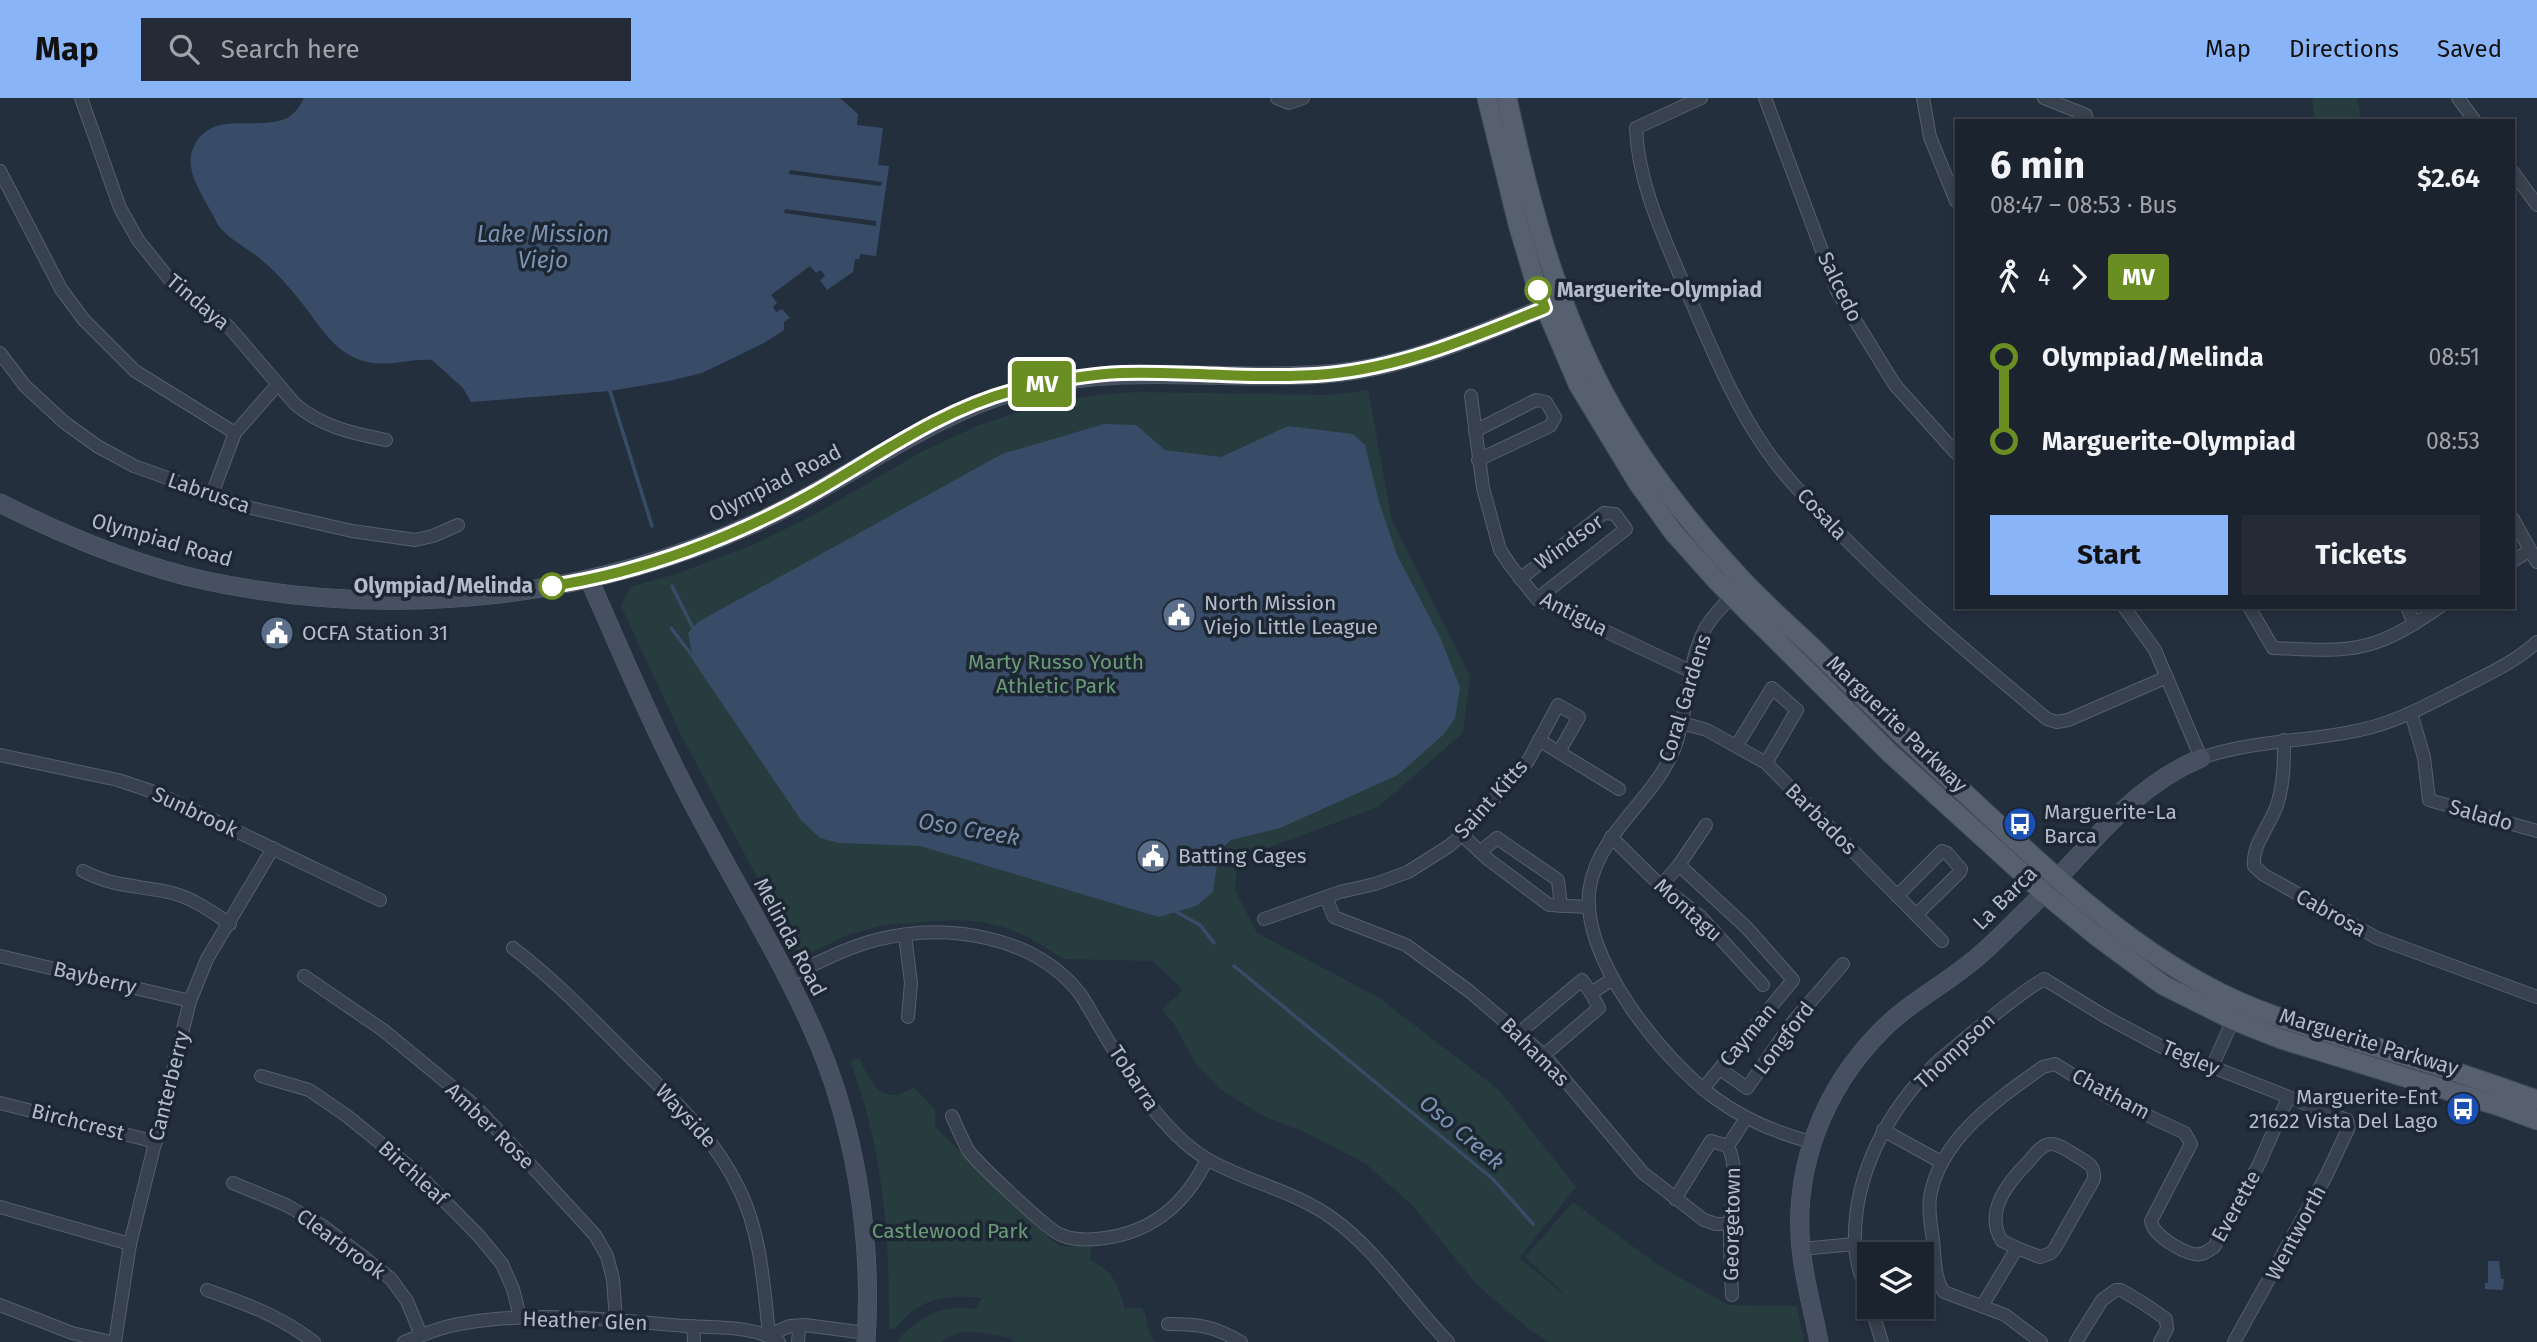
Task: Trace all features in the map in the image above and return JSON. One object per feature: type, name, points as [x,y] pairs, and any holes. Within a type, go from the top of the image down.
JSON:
[{"type":"main road","name":"Marguerite Parkway","points":[[1487,98],[1518,225],[1554,304],[1630,435],[1675,501],[1735,572],[1895,730],[2126,935],[2177,970],[2244,1006],[2537,1100]]},
{"type":"main road","name":"Marguerite Parkway","points":[[1507,98],[1542,241],[1554,304],[1578,384],[1631,472],[1674,533],[1732,596],[1890,753],[2043,893],[2163,985],[2233,1020],[2281,1040],[2537,1120]]},
{"type":"main road","name":"Olympiad Road","points":[[0,503],[50,529],[129,558],[206,580],[292,594],[397,602],[491,595],[589,579],[683,551],[750,526],[946,418],[1009,392],[1073,378],[1119,373],[1311,375],[1345,372],[1410,359],[1554,304]]},
{"type":"main road","name":"Melinda Road","points":[[589,579],[687,793],[812,1028],[834,1088],[850,1146],[860,1203],[869,1281],[866,1338]]},
{"type":"main road","name":"La Barca","points":[[1819,1342],[1801,1248],[1804,1177],[1811,1142],[1835,1090],[1857,1057],[1874,1039],[1903,1012],[1969,964],[2043,893],[2130,802],[2165,776],[2201,758]]},
{"type":"street","name":"Tindaya","points":[[81,98],[120,208],[138,240],[170,280],[229,327],[295,404],[319,421],[350,433],[386,440]]},
{"type":"street","points":[[1283,101],[1303,98]]},
{"type":"street","name":"Cosala","points":[[1701,98],[1636,128],[1637,152],[1658,223],[1719,365],[1744,415],[1767,452],[1796,487],[1872,567],[1953,641],[2048,719],[2056,722],[2068,720],[2167,677]]},
{"type":"street","name":"Salcedo","points":[[1765,98],[1837,291],[1895,385],[1955,452]]},
{"type":"street","points":[[1923,98],[1930,137],[1955,199]]},
{"type":"street","points":[[2043,98],[2086,118]]},
{"type":"street","points":[[2458,98],[2474,119]]},
{"type":"street","points":[[0,171],[61,289],[84,320],[135,371],[235,433]]},
{"type":"street","points":[[2515,175],[2537,205]]},
{"type":"street","name":"Labrusca","points":[[0,353],[14,373],[38,398],[97,446],[134,466],[293,519],[415,540],[433,536],[458,525]]},
{"type":"street","points":[[212,494],[235,433],[278,384]]},
{"type":"street","name":"Antigua","points":[[1471,396],[1483,488],[1500,550],[1520,579],[1537,599],[1692,672]]},
{"type":"street","points":[[1475,431],[1536,400],[1546,402],[1555,416],[1550,426],[1478,460]]},
{"type":"street","name":"Windsor","points":[[1520,579],[1604,513],[1615,514],[1626,529],[1537,599]]},
{"type":"street","points":[[2515,523],[2537,562]]},
{"type":"street","points":[[2515,560],[2529,551]]},
{"type":"street","name":"Coral Gardens","points":[[1732,596],[1706,627],[1692,672],[1675,747],[1656,782],[1600,854],[1590,886],[1591,927],[1601,957],[1613,979],[1665,1052],[1703,1089],[1746,1118],[1791,1137],[1811,1142]]},
{"type":"street","points":[[2125,609],[2155,650],[2201,758]]},
{"type":"street","points":[[2250,609],[2273,649],[2331,650],[2365,646],[2395,635],[2437,609]]},
{"type":"street","points":[[2408,609],[2414,624]]},
{"type":"street","name":"La Barca","points":[[2201,758],[2237,747],[2359,730],[2412,713],[2505,666],[2537,642]]},
{"type":"street","points":[[1737,745],[1772,688],[1797,710],[1766,763]]},
{"type":"street","name":"Saint Kitts","points":[[1264,919],[1408,872],[1462,835],[1528,761],[1558,705],[1579,717],[1559,752]]},
{"type":"street","name":"Salado","points":[[2412,713],[2424,757],[2429,800],[2537,831]]},
{"type":"street","name":"Barbados","points":[[1682,723],[1707,730],[1766,763],[1942,941]]},
{"type":"street","points":[[1539,740],[1619,789]]},
{"type":"street","name":"Cabrosa","points":[[2284,740],[2283,779],[2277,805],[2253,854],[2254,866],[2264,875],[2377,938],[2537,997]]},
{"type":"street","name":"Sunbrook","points":[[0,755],[135,785],[380,900]]},
{"type":"street","points":[[1661,886],[1706,825]]},
{"type":"street","points":[[1462,835],[1549,905],[1589,907]]},
{"type":"street","name":"Montagu","points":[[1611,837],[1661,886],[1700,916],[1763,985]]},
{"type":"street","points":[[1480,852],[1497,838],[1558,880],[1561,906]]},
{"type":"street","name":"Canterberry","points":[[113,1342],[130,1244],[190,1001],[207,959],[273,848]]},
{"type":"street","points":[[1897,896],[1942,851],[1947,853],[1961,869],[1960,872],[1916,915]]},
{"type":"street","points":[[1679,865],[1740,922],[1721,939]]},
{"type":"street","points":[[83,871],[103,881],[173,893],[200,904],[230,924]]},
{"type":"street","name":"Bahamas","points":[[1326,897],[1334,917],[1406,945],[1519,1033],[1544,1055],[1643,1173],[1703,1220],[1730,1224]]},
{"type":"street","name":"Cayman","points":[[1703,1089],[1793,981],[1740,922]]},
{"type":"street","points":[[905,935],[911,983],[908,1017]]},
{"type":"street","name":"Tobarra","points":[[787,977],[847,950],[876,940],[905,935],[975,935],[1021,948],[1053,966],[1069,980],[1147,1101],[1166,1125],[1208,1159],[1298,1197],[1332,1218],[1362,1244],[1448,1342]]},
{"type":"street","name":"Wayside","points":[[513,948],[547,974],[689,1116],[717,1148],[740,1191],[753,1229],[774,1339]]},
{"type":"street","name":"Bayberry","points":[[0,956],[190,1001]]},
{"type":"street","name":"Longford","points":[[1720,1069],[1747,1088],[1792,1023],[1843,964]]},
{"type":"street","name":"Amber Rose","points":[[304,976],[383,1030],[474,1105],[576,1215],[594,1235],[607,1256],[613,1279],[616,1320]]},
{"type":"street","name":"Tegley","points":[[2044,978],[2162,1047],[2347,1120]]},
{"type":"street","name":"Thompson","points":[[1857,1256],[1855,1244],[1859,1199],[1871,1156],[1883,1130],[1935,1064],[2026,989],[2044,978]]},
{"type":"street","points":[[1519,1033],[1582,979],[1599,1008],[1544,1055]]},
{"type":"street","points":[[1591,993],[1613,979]]},
{"type":"street","points":[[1771,1007],[1792,1023]]},
{"type":"street","points":[[2212,1068],[2233,1020]]},
{"type":"street","name":"Chatham","points":[[1941,1162],[1958,1140],[1996,1102],[2043,1067],[2055,1064],[2110,1098],[2176,1128],[2189,1138],[2189,1149],[2152,1215],[2151,1226]]},
{"type":"street","name":"Birchleaf","points":[[261,1076],[309,1090],[348,1116],[415,1172],[479,1236],[502,1264],[513,1289],[520,1317]]},
{"type":"street","name":"Everette","points":[[2151,1226],[2157,1235],[2193,1254],[2205,1254],[2214,1247],[2259,1164],[2288,1098]]},
{"type":"street","name":"Birchcrest","points":[[0,1103],[156,1142]]},
{"type":"street","points":[[952,1116],[969,1152],[1043,1222],[1058,1234],[1077,1240],[1114,1237],[1139,1230],[1160,1219],[1182,1200],[1197,1181],[1208,1159]]},
{"type":"street","name":"Georgetown","points":[[1732,1295],[1730,1224],[1733,1212],[1734,1159],[1728,1146],[1746,1118]]},
{"type":"street","name":"Wentworth","points":[[2234,1342],[2326,1176],[2349,1127],[2347,1120]]},
{"type":"street","points":[[1883,1130],[1941,1162],[1930,1196],[1929,1212],[1937,1275],[1944,1292],[2006,1315],[2041,1342]]},
{"type":"street","points":[[1675,1199],[1711,1141],[1728,1146]]},
{"type":"street","points":[[2048,1144],[2058,1146],[2090,1164],[2094,1179],[2051,1253],[2040,1257],[2017,1248],[1999,1237],[1996,1225],[1998,1204],[2013,1177],[2048,1144]]},
{"type":"street","name":"Clearbrook","points":[[233,1183],[296,1210],[324,1226],[391,1279],[407,1301],[421,1335]]},
{"type":"street","points":[[0,1207],[130,1244]]},
{"type":"street","points":[[1801,1248],[1855,1244]]},
{"type":"street","points":[[1982,1306],[2017,1248]]},
{"type":"street","points":[[207,1290],[264,1310],[314,1342]]},
{"type":"street","points":[[2076,1342],[2102,1300],[2110,1292],[2121,1290],[2163,1315],[2169,1324],[2160,1342]]},
{"type":"street","points":[[0,1305],[72,1333],[113,1342]]},
{"type":"street","name":"Heather Glen","points":[[404,1342],[464,1323],[520,1317],[732,1328],[774,1339]]},
{"type":"street","points":[[1875,1319],[1882,1342]]},
{"type":"street","points":[[1168,1324],[1201,1324],[1223,1331],[1241,1342]]},
{"type":"street","points":[[693,1326],[694,1342]]},
{"type":"street","points":[[774,1339],[830,1327],[866,1338]]},
{"type":"green space","points":[[2312,98],[2357,98],[2359,119],[2315,119]]},
{"type":"green space","name":"Marty Russo Youth Athletic Park","points":[[1368,390],[1392,521],[1470,676],[1463,733],[1378,807],[1238,859],[1235,890],[1257,933],[1378,997],[1499,1090],[1576,1187],[1519,1258],[1570,1299],[1525,1257],[1573,1202],[1658,1265],[1728,1305],[1797,1306],[1804,1342],[1549,1342],[1530,1330],[1476,1284],[1414,1207],[1366,1164],[1305,1132],[1261,1115],[1222,1090],[1196,1064],[1174,1024],[1162,1010],[1183,990],[1153,961],[1063,959],[1029,937],[1006,928],[982,922],[953,920],[885,925],[847,935],[809,954],[796,950],[681,735],[621,606],[630,587],[676,574],[755,544],[814,515],[921,452],[977,426],[1037,406],[1096,395],[1136,392],[1329,395]]},
{"type":"green space","name":"Castlewood Park","points":[[859,1058],[873,1084],[885,1094],[893,1095],[913,1088],[919,1093],[935,1109],[935,1125],[942,1134],[1053,1241],[1062,1247],[1091,1246],[1090,1260],[1114,1280],[1126,1311],[1126,1308],[1142,1308],[1150,1334],[1157,1342],[1016,1342],[1010,1338],[965,1332],[941,1342],[898,1342],[904,1333],[927,1316],[949,1308],[975,1309],[982,1298],[934,1300],[914,1311],[895,1329],[889,1329],[888,1261],[882,1193],[870,1126],[850,1062]]},
{"type":"water","name":"Lake Mission Viejo","points":[[304,98],[840,98],[858,114],[857,125],[883,128],[878,165],[889,166],[876,256],[860,254],[859,259],[855,259],[853,272],[827,290],[820,280],[825,276],[821,270],[816,273],[810,266],[771,295],[777,303],[773,307],[776,312],[782,309],[790,318],[784,322],[784,330],[764,343],[702,373],[610,391],[471,402],[463,388],[432,360],[373,363],[352,357],[343,351],[274,271],[228,236],[218,225],[192,172],[194,146],[202,135],[212,128],[236,123],[275,122],[287,118],[297,110]]},
{"type":"water","name":"Marty Russo Youth Athletic Park","points":[[1104,424],[1136,425],[1165,450],[1221,457],[1288,426],[1353,434],[1365,445],[1379,502],[1397,555],[1440,637],[1460,687],[1455,718],[1444,734],[1398,775],[1280,828],[1231,840],[1219,851],[1213,892],[1196,906],[1159,917],[920,846],[839,843],[820,838],[801,820],[694,662],[688,633],[698,622],[1002,454]]},
{"type":"water","points":[[2488,1261],[2499,1261],[2501,1279],[2504,1279],[2503,1290],[2485,1289],[2485,1283],[2488,1283]]},
{"type":"pier","points":[[790,170],[882,182],[881,186],[789,174]]},
{"type":"pier","points":[[785,209],[876,221],[876,226],[784,213]]},
{"type":"waterway","points":[[610,391],[652,526]]},
{"type":"waterway","points":[[672,586],[693,628]]},
{"type":"waterway","name":"Oso Creek","points":[[671,628],[694,658]]},
{"type":"waterway","name":"Oso Creek","points":[[1173,910],[1200,925],[1214,943]]},
{"type":"waterway","name":"Oso Creek","points":[[1234,966],[1493,1179],[1533,1224]]},
{"type":"bus line","name":"MV","points":[[552,586],[616,573],[750,526],[946,418],[1009,392],[1073,378],[1119,373],[1311,375],[1381,366],[1440,349],[1545,308],[1538,290]]},
{"type":"place","name":"Marguerite-Olympiad","points":[[1538,290]]},
{"type":"place","name":"Olympiad/Melinda","points":[[552,586]]},
{"type":"place","name":"North Mission Viejo Little League","points":[[1179,615]]},
{"type":"place","name":"OCFA Station 31","points":[[277,633]]},
{"type":"place","name":"Marguerite-La Barca","points":[[2020,824]]},
{"type":"place","name":"Batting Cages","points":[[1153,856]]},
{"type":"place","name":"Marguerite-Ent 21622 Vista Del Lago","points":[[2463,1109]]}]
